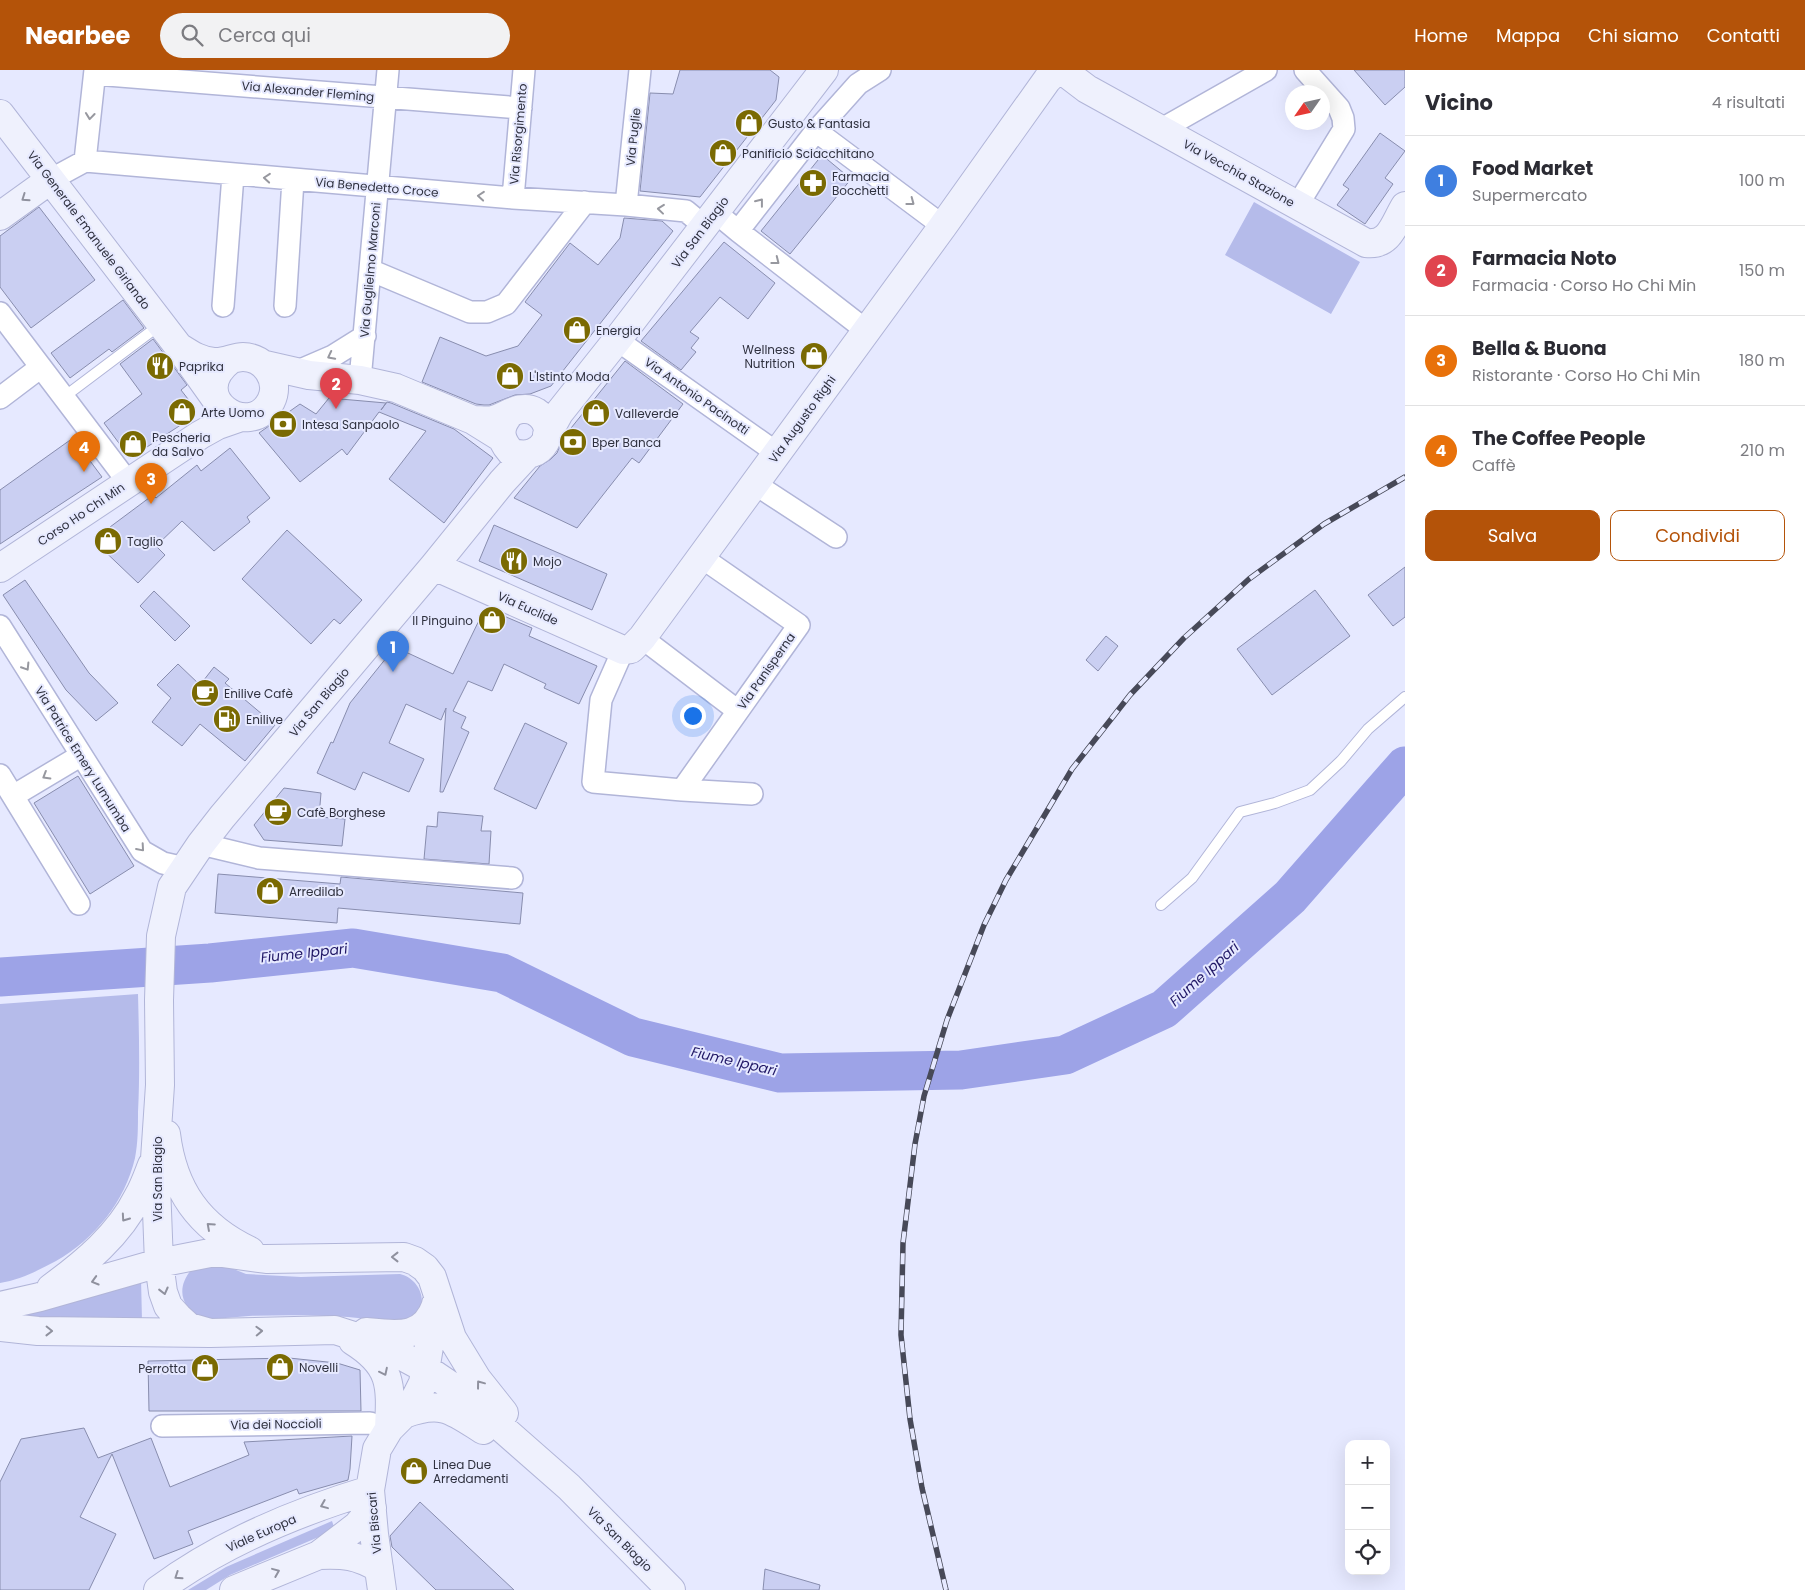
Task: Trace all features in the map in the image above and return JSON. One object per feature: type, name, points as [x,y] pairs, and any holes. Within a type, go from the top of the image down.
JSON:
[{"type":"main road","points":[[799,101],[802,70]]},
{"type":"main road","name":"Via San Biagio","points":[[210,1333],[189,1327],[168,1306],[163,1292],[159,1263],[155,1159],[160,1085],[160,936],[172,887],[222,817],[434,566],[502,482],[514,433],[540,449],[560,413],[824,70]]},
{"type":"main road","name":"Via Augusto Righi","points":[[632,644],[701,557],[867,331],[1047,80],[1057,70]]},
{"type":"main road","name":"Via Vecchia Stazione","points":[[1062,70],[1088,89],[1366,243],[1375,244],[1385,240],[1405,206]]},
{"type":"main road","name":"Via Generale Emanuele Girlando","points":[[0,114],[216,398]]},
{"type":"main road","points":[[0,216],[50,180]]},
{"type":"main road","points":[[178,346],[200,360],[216,362],[242,357],[254,359],[265,365],[302,373],[360,380],[396,388],[474,420],[514,433],[554,404],[575,393]]},
{"type":"main road","points":[[230,360],[220,367],[213,388],[221,408],[230,414],[241,417],[253,416],[264,410],[271,400],[302,373]]},
{"type":"main road","points":[[265,365],[272,376],[274,388],[271,400]]},
{"type":"main road","name":"Corso Ho Chi Min","points":[[0,568],[200,435],[218,425],[241,417]]},
{"type":"main road","name":"Via Euclide","points":[[434,566],[632,644]]},
{"type":"main road","points":[[160,1085],[168,1150],[185,1194],[198,1215],[215,1231],[235,1244],[266,1259]]},
{"type":"main road","points":[[40,1297],[68,1276],[113,1234],[139,1196],[155,1159]]},
{"type":"main road","points":[[0,1306],[40,1297],[159,1263],[215,1252],[266,1259],[404,1257],[415,1261],[432,1277],[436,1300],[452,1338],[477,1379],[496,1404],[569,1488]]},
{"type":"main road","points":[[0,1327],[38,1331],[210,1333],[334,1330],[402,1335],[419,1329],[430,1318],[436,1300]]},
{"type":"main road","name":"Via Biscari","points":[[380,1579],[371,1499],[377,1449],[423,1383],[436,1300]]},
{"type":"main road","points":[[334,1330],[382,1345],[426,1369],[463,1394],[569,1488]]},
{"type":"main road","points":[[334,1330],[364,1348],[379,1362],[387,1378],[397,1422],[420,1408],[435,1407],[454,1410],[569,1488]]},
{"type":"main road","name":"Via San Biagio","points":[[569,1488],[671,1590]]},
{"type":"main road","points":[[234,1590],[319,1555],[357,1526],[371,1499]]},
{"type":"main road","name":"Viale Europa","points":[[158,1590],[206,1558],[330,1502],[371,1499]]},
{"type":"main road","points":[[319,1555],[340,1554],[362,1559],[380,1579]]},
{"type":"street","name":"Via Guglielmo Marconi","points":[[360,380],[388,70]]},
{"type":"street","name":"Via Risorgimento","points":[[513,198],[524,70]]},
{"type":"street","name":"Via Puglie","points":[[626,205],[640,70]]},
{"type":"street","points":[[738,231],[816,131],[858,84],[880,70]]},
{"type":"street","points":[[1162,130],[1266,70]]},
{"type":"street","points":[[1297,206],[1344,129],[1343,118],[1339,108],[1305,70]]},
{"type":"street","name":"Via Alexander Fleming","points":[[95,72],[521,108]]},
{"type":"street","points":[[50,180],[85,161],[95,72]]},
{"type":"street","points":[[816,131],[943,226]]},
{"type":"street","name":"Via Benedetto Croce","points":[[85,161],[293,180],[686,211],[738,231],[867,331]]},
{"type":"street","points":[[223,306],[233,175]]},
{"type":"street","points":[[285,306],[293,180]]},
{"type":"street","points":[[370,270],[470,312],[487,312],[506,304],[585,202]]},
{"type":"street","points":[[0,312],[128,482]]},
{"type":"street","points":[[302,373],[365,336]]},
{"type":"street","name":"Via Antonio Pacinotti","points":[[617,340],[777,453]]},
{"type":"street","points":[[0,398],[41,367]]},
{"type":"street","points":[[755,484],[836,537]]},
{"type":"street","name":"Via Panisperna","points":[[682,790],[799,625],[701,557]]},
{"type":"street","name":"Via Patrice Emery Lumumba","points":[[0,626],[80,756],[142,851],[163,863],[185,868]]},
{"type":"street","name":"Via Euclide","points":[[632,644],[738,711]]},
{"type":"street","name":"Via Augusto Righi","points":[[632,644],[600,700],[593,782],[682,790]]},
{"type":"street","points":[[13,796],[80,756]]},
{"type":"street","points":[[0,775],[79,904]]},
{"type":"street","points":[[682,790],[752,794]]},
{"type":"street","points":[[201,844],[259,858],[512,878]]},
{"type":"street","name":"Via dei Noccioli","points":[[162,1426],[397,1422]]},
{"type":"lane","points":[[64,397],[161,324]]},
{"type":"lane","points":[[1161,905],[1192,878],[1240,812],[1275,803],[1310,790],[1341,761],[1368,729],[1405,697]]},
{"type":"shaded area","points":[[1254,202],[1360,262],[1331,314],[1225,255]]},
{"type":"shaded area","points":[[138,994],[139,1068],[137,1141],[135,1158],[124,1189],[116,1204],[95,1230],[70,1252],[29,1274],[15,1280],[0,1283],[0,1004]]},
{"type":"shaded area","points":[[221,1264],[246,1274],[301,1277],[400,1274],[408,1277],[419,1288],[422,1302],[420,1309],[415,1315],[408,1319],[394,1322],[348,1317],[311,1316],[203,1318],[189,1308],[184,1301],[182,1295],[185,1280],[195,1266]]},
{"type":"shaded area","points":[[141,1278],[142,1321],[28,1319],[23,1315]]},
{"type":"shaded area","points":[[332,1521],[335,1530],[230,1575],[206,1590],[188,1590],[226,1567]]},
{"type":"building","points":[[680,70],[770,70],[779,77],[776,100],[700,197],[640,191],[650,93],[673,94]]},
{"type":"building","points":[[1354,70],[1405,70],[1405,87],[1385,105]]},
{"type":"building","points":[[1380,133],[1405,151],[1385,178],[1393,184],[1365,224],[1337,205],[1349,189],[1343,185]]},
{"type":"building","points":[[822,155],[851,179],[790,254],[761,231]]},
{"type":"building","points":[[39,207],[95,280],[31,328],[0,287],[0,236]]},
{"type":"building","points":[[624,218],[662,221],[673,231],[551,386],[530,394],[515,395],[489,405],[484,405],[476,404],[422,382],[440,337],[486,356],[518,346],[542,315],[525,302],[570,243],[598,265],[620,238]]},
{"type":"building","points":[[724,242],[775,283],[748,319],[720,297],[690,332],[699,338],[691,348],[696,352],[681,370],[641,341]]},
{"type":"building","points":[[123,300],[144,328],[112,352],[109,349],[70,378],[51,353]]},
{"type":"building","points":[[153,339],[187,385],[181,390],[195,408],[193,417],[130,458],[104,423],[142,394],[120,364]]},
{"type":"building","points":[[625,361],[683,404],[639,463],[632,458],[577,528],[514,498],[540,466],[557,453],[563,438]]},
{"type":"building","points":[[329,398],[386,403],[381,410],[387,402],[391,403],[454,429],[493,458],[444,523],[389,479],[426,431],[379,412],[347,455],[342,449],[300,482],[259,433],[300,404],[316,414]]},
{"type":"building","points":[[73,438],[102,477],[0,544],[0,490]]},
{"type":"building","points":[[230,448],[270,498],[247,517],[250,522],[214,551],[182,521],[156,546],[165,555],[138,583],[96,543],[110,527],[153,495],[156,498],[197,465],[201,471]]},
{"type":"building","points":[[494,525],[607,574],[592,610],[479,561]]},
{"type":"building","points":[[287,530],[362,600],[340,624],[334,619],[311,644],[242,579]]},
{"type":"building","points":[[1405,567],[1405,617],[1393,626],[1368,595]]},
{"type":"building","points":[[25,580],[89,673],[118,703],[96,721],[66,690],[3,595]]},
{"type":"building","points":[[1315,590],[1350,636],[1272,695],[1237,649]]},
{"type":"building","points":[[154,591],[190,626],[175,641],[140,606]]},
{"type":"building","points":[[485,608],[532,628],[529,636],[597,666],[579,704],[544,688],[546,684],[504,664],[492,691],[468,681],[453,711],[466,717],[461,728],[469,732],[443,792],[440,792],[446,708],[441,720],[406,704],[389,743],[424,759],[409,792],[363,772],[355,790],[317,773],[331,742],[333,743],[350,703],[395,647],[453,674]]},
{"type":"building","points":[[1106,636],[1118,646],[1098,671],[1086,660]]},
{"type":"building","points":[[178,664],[200,685],[214,667],[229,679],[225,683],[275,725],[245,761],[200,724],[182,746],[152,722],[171,698],[157,685]]},
{"type":"building","points":[[525,723],[567,743],[536,809],[494,789]]},
{"type":"building","points":[[78,776],[134,866],[90,894],[34,803]]},
{"type":"building","points":[[284,788],[321,793],[319,817],[345,819],[342,846],[264,840],[254,825]]},
{"type":"building","points":[[438,812],[483,816],[481,831],[491,831],[489,864],[424,859],[427,826],[437,827]]},
{"type":"building","points":[[218,874],[340,884],[341,877],[523,893],[520,924],[338,908],[337,923],[215,913]]},
{"type":"building","points":[[289,1358],[337,1363],[360,1370],[361,1411],[149,1411],[148,1361]]},
{"type":"building","points":[[84,1428],[98,1458],[151,1438],[170,1487],[249,1455],[244,1442],[352,1436],[350,1469],[348,1480],[299,1494],[297,1489],[188,1531],[193,1544],[154,1559],[112,1454],[80,1517],[116,1534],[89,1590],[0,1590],[0,1482],[21,1439]]},
{"type":"building","points":[[420,1502],[514,1590],[436,1590],[392,1547],[390,1536]]},
{"type":"building","points":[[765,1569],[820,1585],[819,1590],[763,1590]]},
{"type":"waterway","name":"Fiume Ippari","points":[[0,977],[210,963],[353,948],[502,973],[633,1037],[780,1073],[961,1070],[1065,1055],[1164,1009],[1290,897],[1405,766]]},
{"type":"railway","points":[[946,1590],[922,1488],[910,1419],[901,1335],[903,1243],[915,1144],[924,1096],[947,1020],[984,925],[1006,880],[1072,769],[1130,695],[1184,638],[1249,579],[1324,524],[1405,477]]},
{"type":"place","name":"Gusto & Fantasia","points":[[749,123]]},
{"type":"place","name":"Panificio Sciacchitano","points":[[723,153]]},
{"type":"place","name":"Farmacia Bocchetti","points":[[813,183]]},
{"type":"place","name":"Energia","points":[[577,330]]},
{"type":"place","name":"Wellness Nutrition","points":[[814,356]]},
{"type":"place","name":"Paprika","points":[[160,366]]},
{"type":"place","name":"L'Istinto Moda","points":[[510,376]]},
{"type":"place","name":"Farmacia Noto","points":[[336,409]]},
{"type":"place","name":"Arte Uomo","points":[[182,412]]},
{"type":"place","name":"Valleverde","points":[[596,413]]},
{"type":"place","name":"Intesa Sanpaolo","points":[[283,424]]},
{"type":"place","name":"Bper Banca","points":[[573,442]]},
{"type":"place","name":"Pescheria da Salvo","points":[[133,444]]},
{"type":"place","name":"The Coffee People","points":[[84,472]]},
{"type":"place","name":"Bella & Buona","points":[[151,504]]},
{"type":"place","name":"Taglio","points":[[108,541]]},
{"type":"place","name":"Mojo","points":[[514,561]]},
{"type":"place","name":"Il Pinguino","points":[[492,620]]},
{"type":"place","name":"Food Market","points":[[393,672]]},
{"type":"place","name":"Enilive Cafè","points":[[205,693]]},
{"type":"place","name":"Enilive","points":[[227,719]]},
{"type":"place","name":"Cafè Borghese","points":[[278,812]]},
{"type":"place","name":"Arredilab","points":[[270,891]]},
{"type":"place","name":"Novelli","points":[[280,1367]]},
{"type":"place","name":"Perrotta","points":[[205,1368]]},
{"type":"place","name":"Linea Due Arredamenti","points":[[414,1471]]}]
